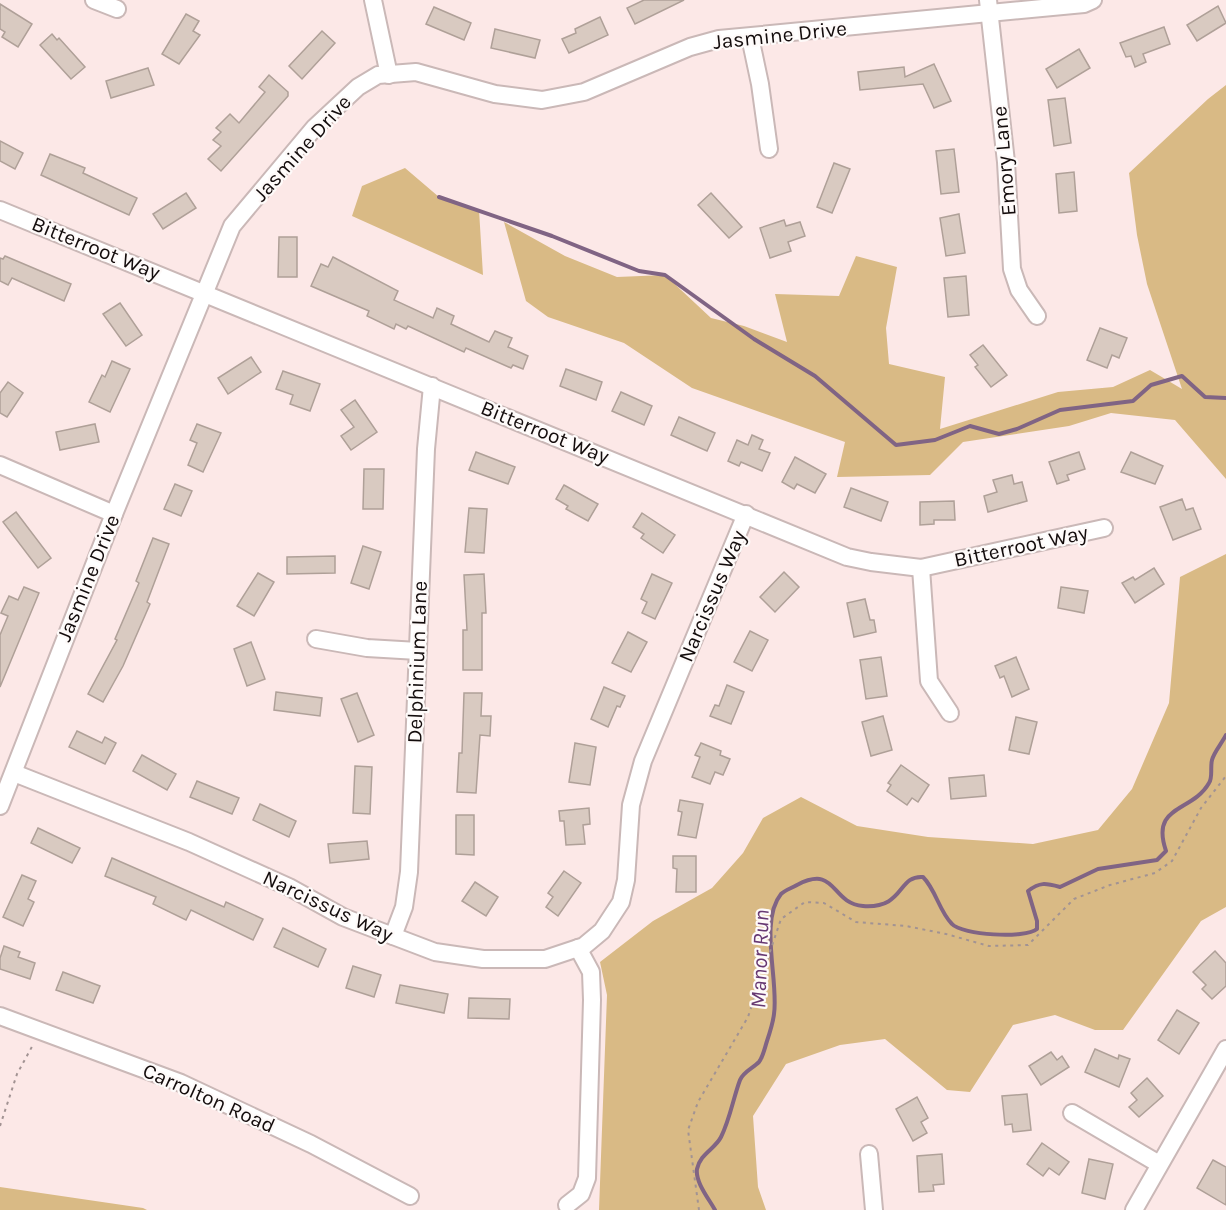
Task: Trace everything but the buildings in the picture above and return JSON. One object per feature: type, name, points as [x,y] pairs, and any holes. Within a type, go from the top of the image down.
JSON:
[{"type":"street","points":[[94,0],[117,9]]},
{"type":"street","points":[[373,0],[389,75]]},
{"type":"street","name":"Jasmine Drive","points":[[0,806],[14,773],[29,726],[232,226],[315,127],[358,87],[378,75],[416,72],[495,94],[542,100],[584,92],[690,47],[719,39],[989,7],[1084,4],[1094,0]]},
{"type":"street","name":"Emory Lane","points":[[989,7],[1006,162],[1012,269],[1019,290],[1037,316]]},
{"type":"street","points":[[750,37],[760,84],[769,149]]},
{"type":"street","name":"Bitterroot Way","points":[[0,210],[847,556],[871,562],[921,568],[1104,528]]},
{"type":"street","name":"Delphinium Lane","points":[[393,936],[404,907],[409,872],[426,449],[432,386]]},
{"type":"street","points":[[0,465],[114,514]]},
{"type":"street","name":"Narcissus Way","points":[[14,773],[189,842],[289,887],[343,917],[435,952],[483,959],[544,959],[578,948],[602,932],[621,902],[626,880],[631,805],[643,761],[746,514]]},
{"type":"street","points":[[921,568],[929,681],[950,713]]},
{"type":"street","points":[[316,639],[367,648],[418,651]]},
{"type":"street","points":[[567,1205],[581,1194],[587,1178],[591,972],[578,948]]},
{"type":"street","name":"Carrolton Road","points":[[0,1016],[181,1083],[311,1143],[410,1196]]},
{"type":"street","points":[[1134,1210],[1226,1049]]},
{"type":"street","points":[[1072,1113],[1159,1164]]},
{"type":"street","points":[[869,1154],[874,1210]]},
{"type":"path","points":[[699,1210],[688,1130],[698,1102],[748,1017],[781,919],[805,902],[824,903],[855,922],[916,928],[989,946],[1028,945],[1074,899],[1110,885],[1155,873],[1172,861],[1201,808],[1226,776]]},
{"type":"path","points":[[0,1126],[17,1074],[40,1031]]},
{"type":"shaded area","points":[[1226,85],[1226,479],[1175,420],[1111,413],[1069,426],[963,442],[930,475],[837,477],[845,442],[692,388],[624,343],[548,317],[526,301],[504,222],[565,256],[617,277],[665,275],[711,318],[744,326],[787,342],[775,294],[839,296],[856,256],[897,267],[886,328],[889,364],[945,377],[940,429],[1058,392],[1113,387],[1150,370],[1182,389],[1147,284],[1137,235],[1129,173]]},
{"type":"shaded area","points":[[405,168],[439,197],[479,210],[483,275],[352,216],[362,186]]},
{"type":"shaded area","points":[[1226,554],[1226,907],[1201,921],[1123,1030],[1095,1030],[1055,1015],[1013,1025],[970,1092],[947,1090],[885,1039],[840,1045],[786,1064],[753,1116],[758,1187],[766,1210],[599,1210],[607,995],[600,962],[653,921],[712,888],[743,853],[763,818],[801,797],[857,826],[928,837],[1033,844],[1098,830],[1132,789],[1169,703],[1180,577]]},
{"type":"shaded area","points":[[0,1187],[143,1208],[147,1210],[0,1210]]},
{"type":"waterway","points":[[439,197],[552,236],[639,271],[665,275],[754,339],[815,376],[896,445],[935,440],[970,426],[999,434],[1017,429],[1060,410],[1133,401],[1151,385],[1182,376],[1205,397],[1226,398]]},
{"type":"waterway","name":"Manor Run","points":[[715,1210],[700,1185],[697,1169],[701,1159],[721,1137],[740,1080],[757,1064],[764,1052],[774,1017],[775,1001],[771,920],[781,894],[797,885],[820,879],[833,886],[852,903],[877,906],[894,898],[909,881],[923,877],[948,919],[958,928],[980,933],[1007,935],[1030,932],[1037,929],[1037,921],[1028,891],[1032,888],[1043,884],[1060,887],[1098,869],[1157,860],[1166,851],[1163,836],[1164,825],[1168,817],[1202,793],[1211,778],[1213,757],[1226,735]]}]
